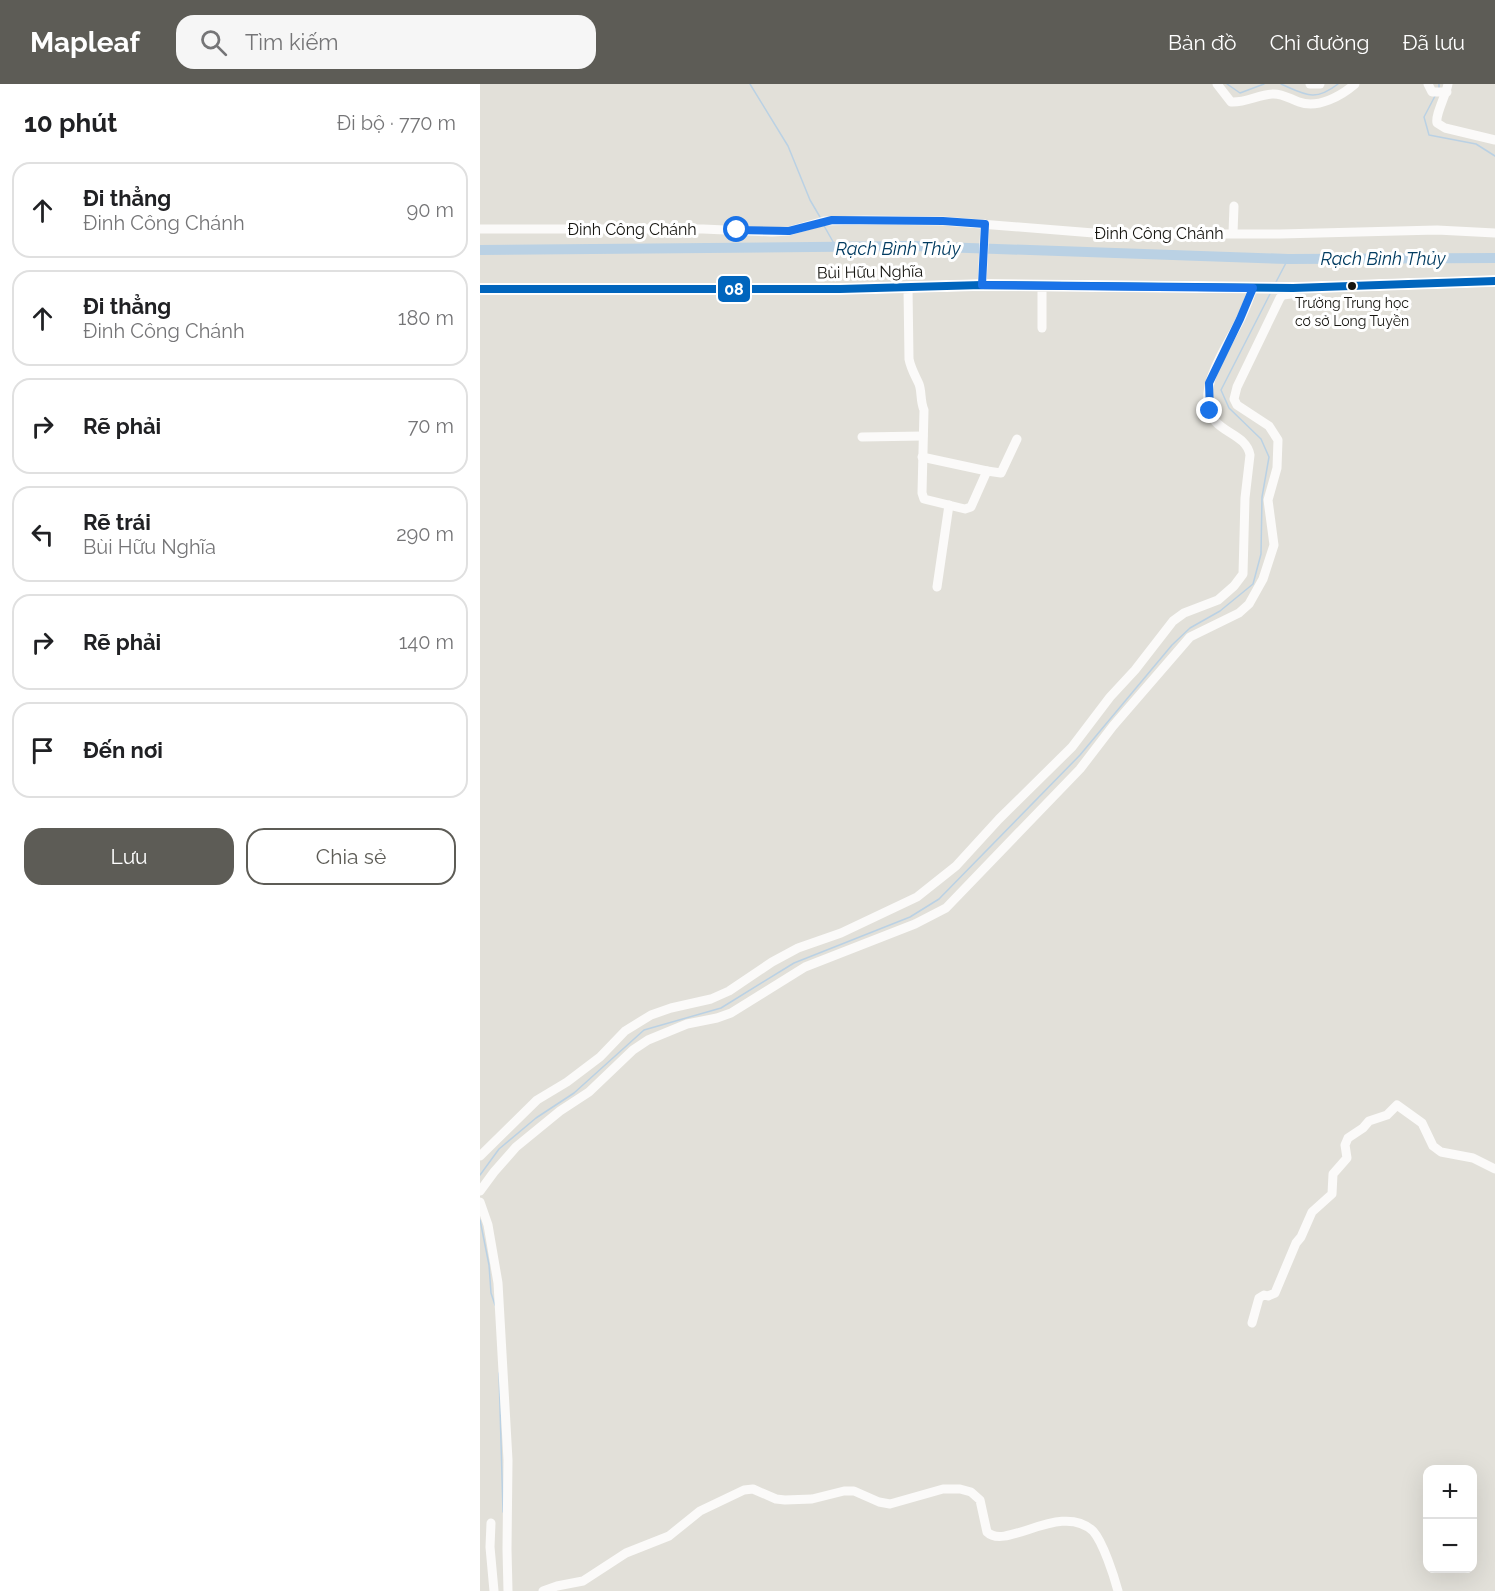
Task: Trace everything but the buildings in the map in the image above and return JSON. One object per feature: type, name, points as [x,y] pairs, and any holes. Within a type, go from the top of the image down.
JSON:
[{"type":"main road","points":[[1312,286],[1495,280]]},
{"type":"main road","name":"Bùi Hữu Nghĩa","points":[[480,289],[908,288],[982,285],[1293,288],[1312,286]]},
{"type":"street","points":[[1217,84],[1231,102],[1278,94],[1309,104],[1320,103],[1342,94],[1355,84]]},
{"type":"street","points":[[1310,84],[1320,84]]},
{"type":"street","points":[[1428,84],[1429,90],[1443,90],[1436,117],[1437,123],[1445,128],[1495,140]]},
{"type":"street","points":[[1233,233],[1234,206]]},
{"type":"street","name":"Đinh Công Chánh","points":[[480,229],[704,229],[772,232],[789,231],[821,222],[890,220],[985,224],[1106,234],[1280,234],[1428,230],[1495,233]]},
{"type":"street","points":[[982,285],[985,224]]},
{"type":"street","points":[[1042,286],[1042,328]]},
{"type":"street","points":[[480,1191],[516,1148],[560,1111],[590,1092],[633,1050],[648,1040],[687,1024],[731,1013],[805,967],[915,924],[946,908],[1080,770],[1113,726],[1190,637],[1239,613],[1249,604],[1273,551],[1268,500],[1279,447],[1278,440],[1269,426],[1237,405],[1234,399],[1240,381],[1280,298],[1286,294],[1302,293],[1312,286]]},
{"type":"street","points":[[480,1156],[537,1100],[567,1082],[600,1057],[615,1040],[651,1015],[729,992],[772,962],[798,948],[841,933],[931,888],[956,866],[999,819],[1072,747],[1173,621],[1184,613],[1218,600],[1234,586],[1243,574],[1245,498],[1250,455],[1243,441],[1215,421],[1210,411],[1209,383],[1257,287]]},
{"type":"street","points":[[908,288],[909,359],[919,384],[924,410],[923,498],[927,501],[965,509],[971,507],[987,471]]},
{"type":"street","points":[[862,437],[923,436]]},
{"type":"street","points":[[922,457],[1001,473],[1017,439]]},
{"type":"street","points":[[937,587],[949,505]]},
{"type":"street","points":[[1252,1323],[1259,1298],[1264,1294],[1268,1296],[1275,1293],[1312,1212],[1332,1194],[1333,1174],[1347,1158],[1345,1145],[1348,1138],[1364,1128],[1369,1121],[1387,1115],[1397,1105],[1422,1123],[1433,1146],[1440,1152],[1473,1158],[1495,1169]]},
{"type":"street","points":[[480,1202],[488,1225],[498,1283],[508,1460],[508,1591]]},
{"type":"street","points":[[543,1591],[583,1581],[626,1553],[669,1536],[700,1511],[744,1491],[753,1489],[776,1499],[785,1500],[812,1499],[844,1491],[854,1491],[890,1504],[907,1501],[925,1493],[952,1488],[968,1491],[977,1497],[982,1506],[987,1532],[996,1538],[1057,1522],[1071,1522],[1088,1528],[1099,1541],[1118,1591]]},
{"type":"street","points":[[491,1523],[490,1547],[494,1591]]},
{"type":"waterway","points":[[750,84],[788,146],[810,200],[820,217]]},
{"type":"waterway","points":[[1227,84],[1240,93],[1264,84]]},
{"type":"waterway","points":[[1281,84],[1310,95],[1323,93],[1338,84]]},
{"type":"waterway","points":[[1439,84],[1439,89]]},
{"type":"waterway","points":[[1435,96],[1424,117],[1429,135],[1476,144],[1495,156]]},
{"type":"waterway","points":[[823,224],[836,247]]},
{"type":"waterway","name":"Rạch Bình Thủy","points":[[480,250],[913,246],[1288,259],[1495,258]]},
{"type":"waterway","points":[[1276,282],[1288,259]]},
{"type":"waterway","points":[[480,1175],[499,1149],[536,1118],[574,1093],[644,1030],[721,1008],[794,963],[910,917],[939,899],[1080,755],[1172,645],[1190,628],[1220,611],[1253,584],[1261,554],[1262,497],[1269,457],[1261,439],[1229,408],[1221,390],[1270,294]]},
{"type":"waterway","points":[[480,1220],[489,1265],[491,1293],[495,1305]]},
{"type":"waterway","points":[[499,1373],[503,1512]]},
{"type":"transit line","name":"08","points":[[480,289],[840,289],[982,285],[1293,288],[1495,281]]},
{"type":"place","name":"Trường Trung học cơ sở Long Tuyền","points":[[1352,286]]},
{"type":"route","points":[[737,230],[789,231],[832,220],[943,221],[985,224],[982,285],[1253,288],[1209,383],[1210,411]]}]
